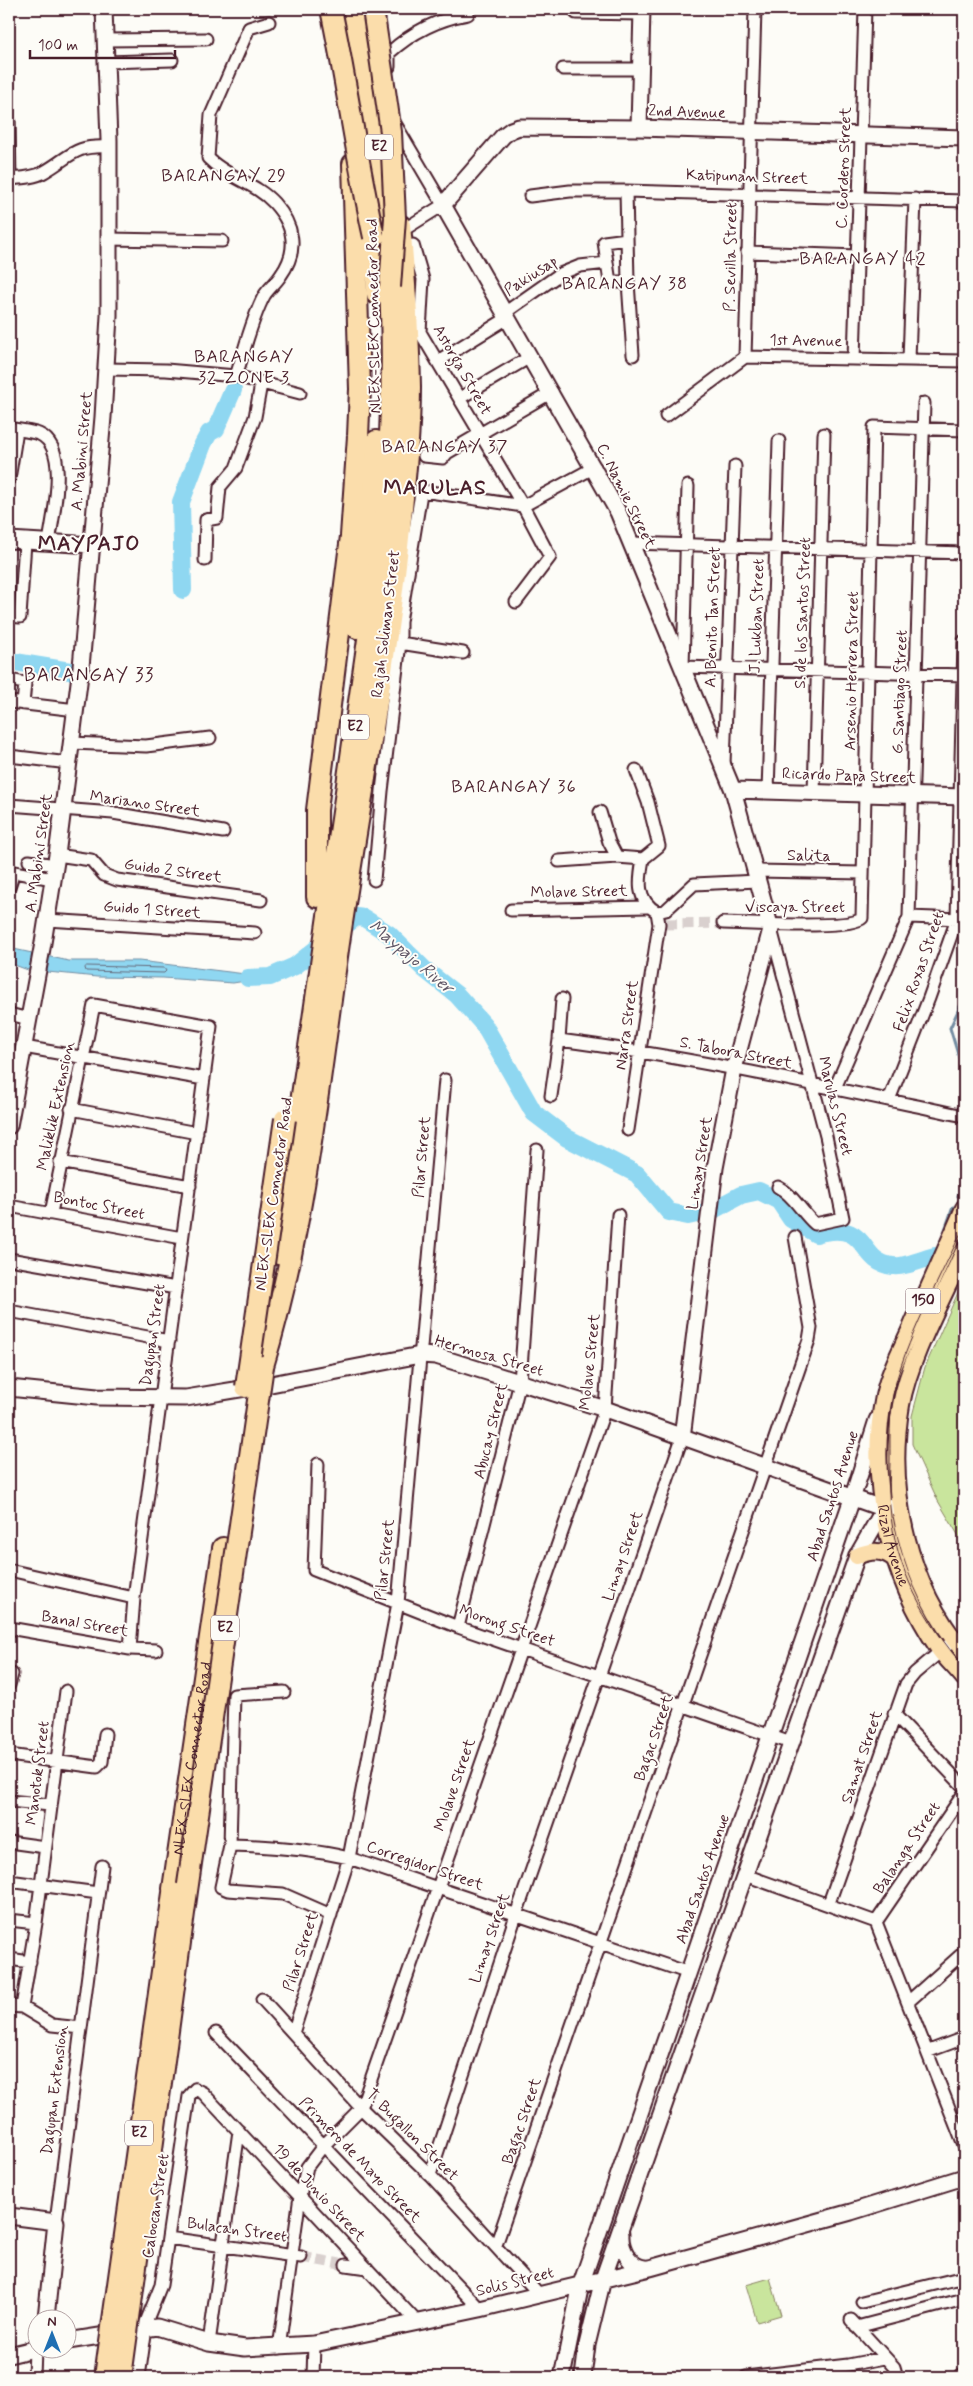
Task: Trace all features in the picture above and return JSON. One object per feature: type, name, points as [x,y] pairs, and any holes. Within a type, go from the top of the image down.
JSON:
[{"type":"highway","points":[[332,9],[359,167],[374,237]]},
{"type":"highway","points":[[317,897],[317,810],[351,536],[360,389],[357,238],[350,117],[332,9]]},
{"type":"highway","name":"NLEX-SLEX Connector Road","points":[[105,2377],[223,1548],[356,637],[373,489],[378,390],[374,237],[364,136],[343,9]]},
{"type":"highway","name":"NLEX-SLEX Connector Road","points":[[121,2377],[184,1910],[382,543],[389,431],[390,287],[383,182],[372,80],[358,9]]},
{"type":"highway","points":[[263,1366],[280,1310],[294,1244],[344,908],[380,694],[394,591],[404,493],[410,389],[406,297],[396,186],[364,9]]},
{"type":"highway","points":[[373,9],[391,132],[395,218],[390,287]]},
{"type":"main road","name":"150","points":[[884,1395],[898,1356],[964,1208]]},
{"type":"main road","name":"Rizal Avenue","points":[[964,1251],[912,1364],[901,1404],[898,1456],[891,1506],[896,1560],[919,1617],[940,1651],[964,1678]]},
{"type":"main road","name":"Rizal Avenue","points":[[884,1395],[879,1442],[879,1471],[891,1506],[922,1581],[935,1609],[959,1646]]},
{"type":"main road","points":[[857,1556],[878,1551],[885,1552],[896,1560]]},
{"type":"street","name":"A. Mabini Street","points":[[9,1126],[11,1104],[24,1047],[47,920],[63,810],[76,710],[92,545],[109,316],[109,147],[104,9]]},
{"type":"street","name":"P. Sevilla Street","points":[[745,357],[755,9]]},
{"type":"street","name":"C. Cordero Street","points":[[854,359],[865,9]]},
{"type":"street","points":[[576,13],[642,11],[638,128]]},
{"type":"street","name":"C. Namie Street","points":[[468,14],[435,22],[389,53],[388,111],[444,205],[505,317],[552,392],[595,467],[618,512],[733,790],[771,926]]},
{"type":"street","points":[[236,376],[264,296],[282,274],[293,250],[293,233],[284,216],[273,202],[244,181],[216,166],[208,158],[211,115],[249,28],[269,22]]},
{"type":"street","points":[[105,40],[206,39]]},
{"type":"street","points":[[107,62],[172,60]]},
{"type":"street","points":[[563,69],[640,69]]},
{"type":"street","points":[[9,120],[10,179],[30,177],[43,173],[80,148],[109,147]]},
{"type":"street","name":"2nd Avenue","points":[[444,205],[511,130],[527,127],[638,128],[964,138]]},
{"type":"street","name":"Katipunan Street","points":[[530,196],[570,191],[626,191],[749,193],[964,201]]},
{"type":"street","points":[[626,191],[626,239],[633,355]]},
{"type":"street","points":[[909,359],[915,199]]},
{"type":"street","points":[[408,227],[444,205]]},
{"type":"street","points":[[108,239],[222,241]]},
{"type":"street","points":[[626,239],[604,241],[610,282],[628,282]]},
{"type":"street","name":"Astorga Street","points":[[413,245],[423,279],[419,330],[523,506],[550,558],[516,602]]},
{"type":"street","points":[[747,252],[857,256]]},
{"type":"street","name":"Pakiusap","points":[[438,361],[505,317],[560,274],[580,266],[607,263]]},
{"type":"street","points":[[460,398],[530,356]]},
{"type":"street","points":[[666,416],[745,357]]},
{"type":"street","name":"1st Avenue","points":[[745,357],[964,361]]},
{"type":"street","points":[[106,369],[166,370],[236,376],[300,393]]},
{"type":"street","points":[[206,560],[206,520],[217,518],[220,487],[236,468],[255,417],[261,384]]},
{"type":"street","points":[[424,456],[443,458],[447,453],[481,435],[552,392]]},
{"type":"street","name":"G. Santiago Street","points":[[835,1088],[909,918],[924,403]]},
{"type":"street","name":"Arsenio Herrera Street","points":[[863,915],[874,427],[923,429]]},
{"type":"street","points":[[9,479],[13,429],[40,434],[49,444],[59,474],[49,543]]},
{"type":"street","points":[[923,429],[964,430]]},
{"type":"street","name":"S. de los Santos Street","points":[[814,793],[824,434]]},
{"type":"street","name":"J. Lukban Street","points":[[768,792],[779,441]]},
{"type":"street","name":"A. Benito Tan Street","points":[[724,768],[735,466]]},
{"type":"street","points":[[523,506],[595,467]]},
{"type":"street","points":[[688,486],[683,667],[964,675]]},
{"type":"street","name":"Rajah Soliman Street","points":[[374,880],[382,791],[400,643],[400,622],[421,493],[523,506]]},
{"type":"street","points":[[9,540],[92,545]]},
{"type":"street","points":[[14,616],[26,542]]},
{"type":"street","points":[[631,543],[964,553]]},
{"type":"street","name":"Felix Roxas Street","points":[[889,1100],[961,919],[964,641]]},
{"type":"street","points":[[400,643],[463,653]]},
{"type":"street","points":[[9,680],[25,683],[24,704]]},
{"type":"street","points":[[9,702],[76,710]]},
{"type":"street","points":[[71,743],[146,746],[210,738]]},
{"type":"street","points":[[9,756],[69,763]]},
{"type":"street","points":[[636,770],[648,802],[659,846],[643,859],[640,874],[641,895],[657,917]]},
{"type":"street","name":"Ricardo Papa Street","points":[[733,790],[962,797]]},
{"type":"street","name":"Mariano Street","points":[[9,805],[112,813],[223,832]]},
{"type":"street","points":[[600,812],[609,842],[617,857]]},
{"type":"street","points":[[559,861],[617,857],[643,859]]},
{"type":"street","name":"Guido 2 Street","points":[[55,866],[92,860],[104,874],[117,880],[261,900]]},
{"type":"street","points":[[29,861],[55,866]]},
{"type":"street","points":[[9,887],[14,872],[55,866]]},
{"type":"street","name":"Salita","points":[[657,917],[694,884],[757,876],[863,873]]},
{"type":"street","name":"Molave Street","points":[[511,910],[657,917]]},
{"type":"street","name":"Viscaya Street","points":[[723,923],[771,926],[853,923],[860,920],[863,915]]},
{"type":"street","name":"Narra Street","points":[[628,1130],[657,917]]},
{"type":"street","points":[[909,918],[961,919]]},
{"type":"street","name":"Guido 1 Street","points":[[47,920],[255,933]]},
{"type":"street","name":"Limay Street","points":[[430,2175],[516,1915],[682,1438],[713,1178],[734,1070],[771,926]]},
{"type":"street","name":"Marulas Street","points":[[771,926],[826,1136],[843,1218],[815,1224],[804,1215],[784,1190],[778,1187]]},
{"type":"street","points":[[551,1096],[560,1040],[562,999]]},
{"type":"street","name":"Dagupan Street","points":[[94,1005],[211,1026],[134,1598],[130,1649]]},
{"type":"street","name":"Maliklik Extension","points":[[51,1213],[60,1162],[94,1005]]},
{"type":"street","points":[[9,1014],[29,1019]]},
{"type":"street","name":"S. Tabora Street","points":[[560,1040],[640,1050],[734,1070],[835,1088],[964,1116]]},
{"type":"street","points":[[24,1047],[204,1079]]},
{"type":"street","name":"Pilar Street","points":[[293,2033],[349,1858],[398,1603],[445,1080]]},
{"type":"street","points":[[71,1110],[197,1133]]},
{"type":"street","name":"Abucay Street","points":[[458,1627],[520,1382],[538,1150]]},
{"type":"street","points":[[60,1162],[190,1186]]},
{"type":"street","name":"Bontoc Street","points":[[9,1206],[182,1238]]},
{"type":"street","name":"Molave Street","points":[[279,2348],[296,2256],[300,2196],[307,2167],[323,2146],[361,2108],[604,1409],[618,1215]]},
{"type":"street","name":"Bagac Street","points":[[496,2245],[810,1335],[795,1237]]},
{"type":"street","points":[[9,1259],[176,1288]]},
{"type":"street","points":[[9,1311],[169,1341]]},
{"type":"street","name":"Hermosa Street","points":[[9,1388],[97,1396],[186,1398],[271,1384],[420,1355],[436,1356],[604,1409],[682,1438],[853,1496],[891,1506]]},
{"type":"street","name":"Abad Santos Avenue","points":[[562,2377],[581,2284],[853,1496],[884,1395]]},
{"type":"street","name":"Morong Street","points":[[318,1464],[314,1570],[458,1627],[791,1744]]},
{"type":"street","points":[[582,2377],[590,2329],[603,2279],[857,1556],[891,1506]]},
{"type":"street","points":[[9,1570],[134,1598]]},
{"type":"street","name":"Banal Street","points":[[9,1628],[130,1649],[156,1650]]},
{"type":"street","name":"Samat Street","points":[[829,1904],[906,1684],[940,1651],[959,1646]]},
{"type":"street","name":"Manotok Street","points":[[22,2008],[36,1922],[55,1763],[66,1691]]},
{"type":"street","points":[[284,1692],[234,1695],[230,1845],[222,1888],[283,1894],[330,1915]]},
{"type":"street","points":[[894,1714],[964,1787]]},
{"type":"street","points":[[9,1755],[55,1763],[97,1767],[102,1762],[106,1734]]},
{"type":"street","name":"Balanga Street","points":[[876,1922],[964,1793]]},
{"type":"street","points":[[9,1801],[50,1804]]},
{"type":"street","points":[[9,1842],[45,1847]]},
{"type":"street","name":"Corregidor Street","points":[[230,1845],[290,1848],[349,1858],[689,1972]]},
{"type":"street","name":"Dagupan Extension","points":[[47,2308],[56,2222],[102,1866]]},
{"type":"street","points":[[745,1875],[876,1922],[929,2051],[964,2146]]},
{"type":"street","points":[[9,1881],[98,1893]]},
{"type":"street","points":[[9,1920],[36,1922]]},
{"type":"street","points":[[908,2002],[964,1952]]},
{"type":"street","points":[[9,1959],[30,1962]]},
{"type":"street","name":"T. Bugallon Street","points":[[262,1999],[361,2108],[430,2175],[539,2294]]},
{"type":"street","points":[[9,2006],[22,2008],[52,2025],[81,2028]]},
{"type":"street","name":"Primero de Mayo Street","points":[[216,2033],[480,2309]]},
{"type":"street","points":[[929,2051],[964,2038]]},
{"type":"street","name":"19 de Junio Street","points":[[195,2090],[203,2093],[418,2323]]},
{"type":"street","name":"Caloocan Street","points":[[144,2327],[160,2284],[189,2096],[195,2090]]},
{"type":"street","points":[[209,2344],[238,2131]]},
{"type":"street","name":"Solis Street","points":[[78,2339],[157,2326],[209,2344],[245,2348],[279,2348],[314,2344],[480,2309],[650,2268],[851,2212],[964,2177]]},
{"type":"street","points":[[9,2216],[56,2222]]},
{"type":"street","points":[[623,2225],[621,2239],[624,2252],[638,2266],[650,2268]]},
{"type":"street","name":"Bulacan Street","points":[[168,2238],[296,2256]]},
{"type":"street","points":[[346,2264],[367,2268]]},
{"type":"street","points":[[862,2302],[964,2277]]},
{"type":"street","points":[[897,2377],[894,2367],[854,2323],[964,2299]]},
{"type":"street","points":[[137,2377],[144,2327]]},
{"type":"street","points":[[313,2377],[314,2344]]},
{"type":"street","points":[[9,2355],[28,2350]]},
{"type":"street","points":[[34,2377],[35,2358]]},
{"type":"street","points":[[746,2377],[848,2365],[884,2358]]},
{"type":"green space","points":[[964,1279],[964,1545],[938,1501],[912,1444],[912,1416],[925,1367]]},
{"type":"green space","points":[[770,2278],[781,2315],[757,2322],[746,2285]]},
{"type":"water","points":[[9,948],[69,961],[139,961],[270,977],[233,983],[163,978],[97,977],[28,970],[9,963]]},
{"type":"waterway","points":[[183,590],[181,502],[203,444],[209,433],[216,429],[233,390]]},
{"type":"waterway","points":[[9,661],[70,671]]},
{"type":"waterway","name":"Maypajo River","points":[[248,978],[270,977],[295,966],[356,917],[364,918],[389,934],[424,969],[457,995],[484,1025],[534,1113],[567,1138],[637,1174],[669,1212],[688,1216],[706,1212]]},
{"type":"waterway","points":[[964,998],[950,1028],[964,1074]]},
{"type":"waterway","points":[[958,1196],[964,1178]]},
{"type":"waterway","name":"Maypajo River","points":[[713,1210],[741,1195],[759,1191],[779,1201],[791,1219],[816,1234],[834,1231],[846,1232],[855,1236],[873,1257],[881,1263],[897,1266],[935,1256]]},
{"type":"waterway","points":[[940,1244],[953,1207]]},
{"type":"tunnel","points":[[666,924],[723,923]]},
{"type":"tunnel","points":[[301,2257],[346,2265]]},
{"type":"tram line","points":[[964,1226],[909,1343],[896,1382],[890,1420],[889,1489],[893,1530],[905,1573],[925,1613],[964,1667]]},
{"type":"district","name":"BARANGAY 29","points":[[224,176]]},
{"type":"district","name":"BARANGAY 42","points":[[863,259]]},
{"type":"district","name":"BARANGAY 38","points":[[625,284]]},
{"type":"district","name":"BARANGAY 32 ZONE 3","points":[[244,367]]},
{"type":"district","name":"BARANGAY 37","points":[[445,447]]},
{"type":"district","name":"MARULAS","points":[[435,488]]},
{"type":"district","name":"MAYPAJO","points":[[89,544]]},
{"type":"district","name":"BARANGAY 33","points":[[89,675]]},
{"type":"district","name":"BARANGAY 36","points":[[514,787]]}]
